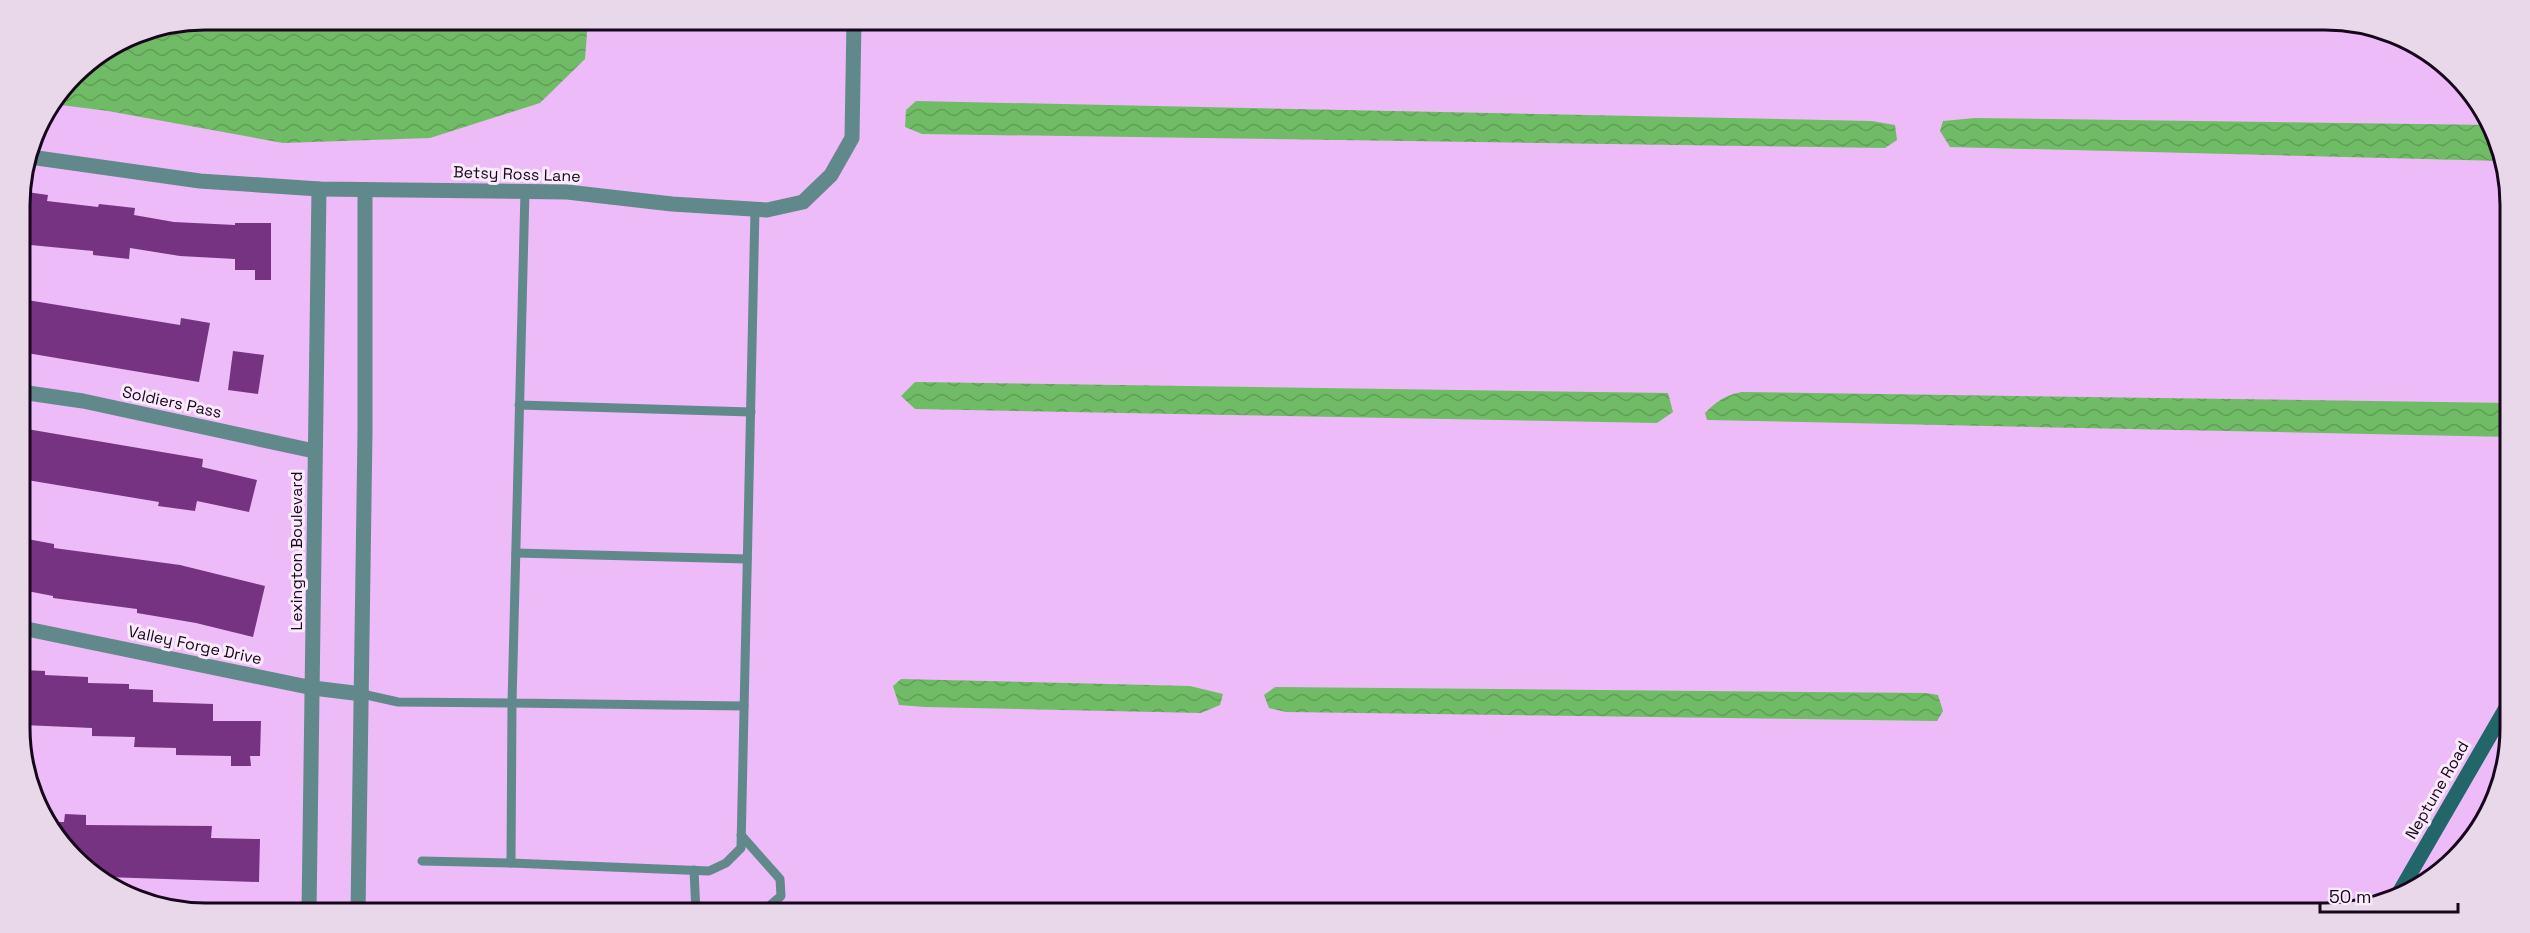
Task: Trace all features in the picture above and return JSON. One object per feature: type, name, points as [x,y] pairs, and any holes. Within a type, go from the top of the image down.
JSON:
[{"type":"main road","name":"Neptune Road","points":[[2404,885],[2500,718]]},
{"type":"street","name":"Betsy Ross Lane","points":[[37,157],[200,181],[319,189],[567,192],[672,204],[767,210],[803,202],[831,175],[852,138],[854,30]]},
{"type":"street","name":"Lexington Boulevard","points":[[309,903],[319,189]]},
{"type":"street","points":[[358,903],[362,694],[365,190]]},
{"type":"street","name":"Soldiers Pass","points":[[30,393],[83,401],[314,451]]},
{"type":"street","name":"Valley Forge Drive","points":[[30,630],[313,688],[362,694]]},
{"type":"lane","points":[[511,863],[512,703],[525,191]]},
{"type":"lane","points":[[422,861],[709,871],[726,863],[741,848],[755,209]]},
{"type":"lane","points":[[519,405],[751,412]]},
{"type":"lane","points":[[516,553],[747,559]]},
{"type":"lane","points":[[362,694],[398,702],[744,706]]},
{"type":"lane","points":[[741,835],[780,879],[781,896],[773,903]]},
{"type":"lane","points":[[694,870],[696,903]]},
{"type":"water","points":[[587,30],[585,59],[540,103],[430,138],[283,143],[108,111],[61,105],[89,73],[117,53],[148,39],[182,31]]},
{"type":"water","points":[[916,101],[1872,121],[1895,125],[1897,140],[1885,148],[922,134],[905,127],[906,110]]},
{"type":"water","points":[[1975,118],[2481,125],[2494,161],[1950,147],[1940,131],[1943,121]]},
{"type":"water","points":[[915,382],[1668,393],[1673,412],[1657,423],[915,409],[901,396]]},
{"type":"water","points":[[1736,393],[2500,403],[2500,437],[1707,420],[1705,413],[1726,397]]},
{"type":"water","points":[[901,679],[1190,686],[1223,694],[1220,705],[1201,713],[925,707],[899,705],[893,686]]},
{"type":"water","points":[[1275,687],[1926,693],[1938,695],[1943,711],[1937,721],[1286,712],[1269,708],[1264,695]]},
{"type":"building","points":[[30,192],[48,195],[47,201],[98,207],[99,204],[135,208],[134,215],[174,222],[235,225],[235,223],[271,223],[271,280],[255,280],[255,270],[235,270],[235,259],[180,256],[130,248],[129,259],[93,255],[93,251],[30,245]]},
{"type":"building","points":[[30,300],[180,325],[181,318],[210,323],[199,382],[30,354]]},
{"type":"building","points":[[233,351],[264,355],[258,394],[228,390]]},
{"type":"building","points":[[30,430],[203,459],[202,467],[257,480],[249,512],[197,501],[195,511],[158,506],[159,502],[30,480]]},
{"type":"building","points":[[30,540],[54,544],[54,548],[180,565],[265,586],[253,637],[196,623],[137,613],[137,609],[53,598],[53,596],[30,592]]},
{"type":"building","points":[[30,670],[45,671],[45,675],[88,677],[88,683],[129,684],[129,689],[153,690],[153,702],[213,704],[213,721],[261,721],[260,756],[250,756],[251,766],[231,766],[231,756],[176,755],[176,748],[134,747],[135,737],[92,736],[92,728],[30,725]]},
{"type":"building","points":[[65,814],[86,815],[86,825],[212,826],[211,838],[260,839],[259,882],[114,877],[89,860],[73,844],[57,822],[64,822]]}]
